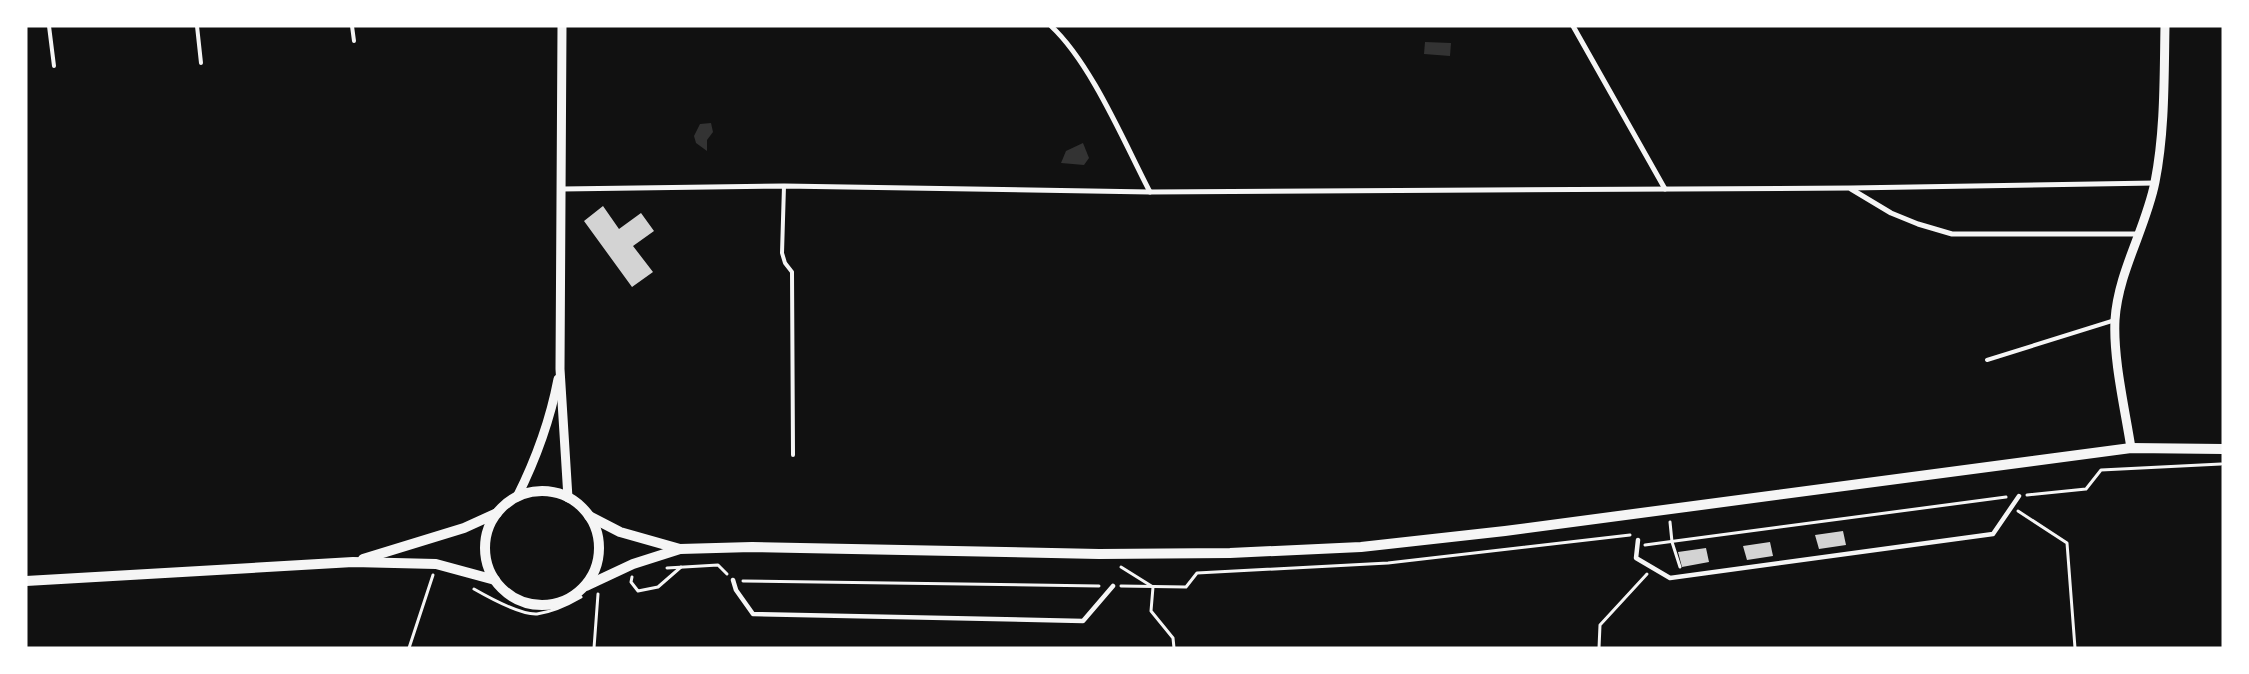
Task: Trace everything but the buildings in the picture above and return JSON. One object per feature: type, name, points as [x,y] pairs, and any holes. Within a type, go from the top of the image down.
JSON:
[{"type":"main road","points":[[353,562],[464,528],[497,513],[518,497],[543,492],[568,498],[589,516],[620,532],[680,548],[762,547],[1099,554],[1230,553],[1361,548],[1505,531],[2131,448],[2223,449]]},
{"type":"main road","points":[[497,513],[490,525],[485,553],[495,580],[517,600],[532,604],[546,606],[561,602],[633,564],[680,548]]},
{"type":"main road","points":[[585,590],[594,574],[599,544],[596,530],[589,516]]},
{"type":"main road","points":[[26,581],[353,562],[436,564],[495,580]]},
{"type":"street","points":[[562,26],[560,369],[568,498]]},
{"type":"street","points":[[1051,26],[1064,38],[1091,80],[1150,192]]},
{"type":"street","points":[[1573,26],[1665,189]]},
{"type":"street","points":[[2131,448],[2117,350],[2115,320],[2120,290],[2155,182],[2163,105],[2165,26]]},
{"type":"street","points":[[562,189],[784,186],[1150,192],[1851,188],[2155,182]]},
{"type":"street","points":[[1851,188],[1891,213],[1918,224],[1952,234],[2138,234]]},
{"type":"street","points":[[518,497],[536,458],[545,431],[560,369]]},
{"type":"street","points":[[1638,540],[1636,558],[1670,578],[1992,534],[2019,496]]},
{"type":"street","points":[[733,580],[736,590],[753,614],[1083,621],[1113,586]]},
{"type":"lane","points":[[48,26],[54,66]]},
{"type":"lane","points":[[197,26],[200,63]]},
{"type":"lane","points":[[352,26],[354,41]]},
{"type":"lane","points":[[784,186],[782,252],[785,263],[792,272],[793,455]]},
{"type":"lane","points":[[1986,360],[2115,320]]},
{"type":"path","points":[[2011,507],[2067,543],[2075,648]]},
{"type":"path","points":[[1668,509],[1672,542],[1683,576]]},
{"type":"path","points":[[1099,554],[1154,587],[1151,611],[1173,638],[1174,648]]},
{"type":"path","points":[[635,569],[631,582],[638,591],[658,587],[681,567],[662,568]]},
{"type":"path","points":[[1599,648],[1600,625],[1653,568]]},
{"type":"path","points":[[408,648],[434,572],[425,572]]},
{"type":"path","points":[[469,585],[497,603],[535,614],[571,603],[585,590]]},
{"type":"path","points":[[594,648],[598,586]]},
{"type":"shaded area","points":[[1425,42],[1451,43],[1450,56],[1424,54]]},
{"type":"shaded area","points":[[711,123],[713,132],[707,140],[707,151],[696,143],[694,136],[700,124]]},
{"type":"shaded area","points":[[1083,143],[1089,158],[1084,165],[1061,163],[1066,151]]}]
